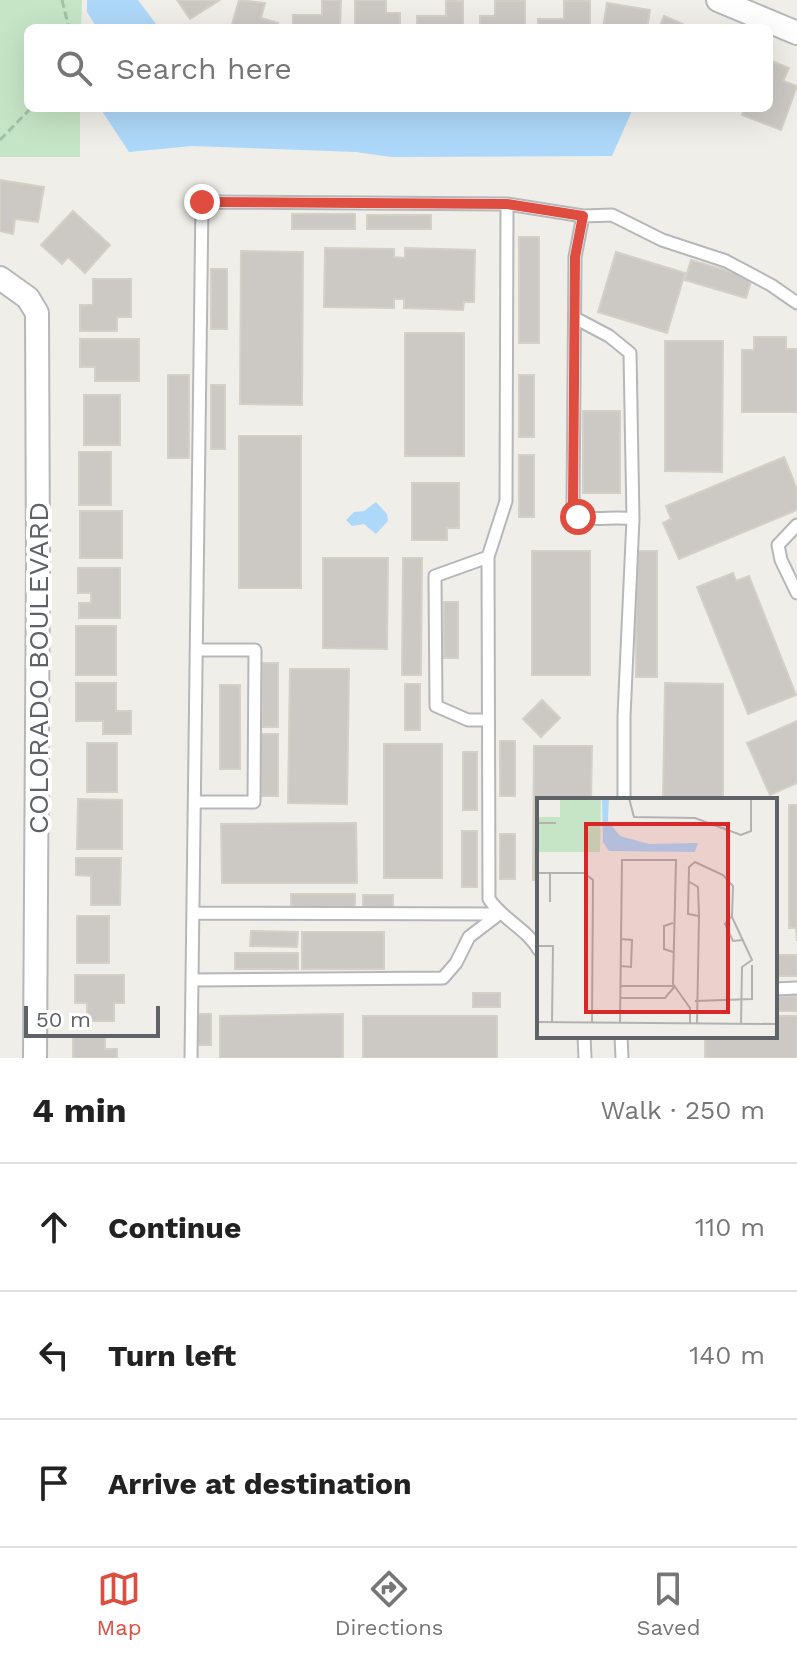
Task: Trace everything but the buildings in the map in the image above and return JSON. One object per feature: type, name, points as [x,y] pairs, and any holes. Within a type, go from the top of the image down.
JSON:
[{"type":"street","points":[[718,0],[797,33]]},
{"type":"street","name":"COLORADO BOULEVARD","points":[[8,282],[28,298],[37,313],[35,1058]]},
{"type":"lane","points":[[191,1058],[202,202],[507,204],[583,216],[612,215],[662,240],[726,261],[797,303]]},
{"type":"lane","points":[[507,204],[506,501],[488,557],[489,899],[499,914],[520,927],[537,948]]},
{"type":"lane","points":[[583,216],[575,257],[573,505],[578,517],[593,520],[633,519]]},
{"type":"lane","points":[[575,318],[609,336],[630,353],[633,519],[624,716],[624,798]]},
{"type":"lane","points":[[797,525],[778,545],[781,560],[797,593]]},
{"type":"lane","points":[[488,557],[435,576],[436,706],[468,720],[488,720]]},
{"type":"lane","points":[[195,802],[254,802],[255,650],[197,650]]},
{"type":"lane","points":[[193,913],[499,914]]},
{"type":"lane","points":[[192,980],[443,978],[456,963],[469,937],[499,914]]},
{"type":"lane","points":[[777,989],[797,988]]},
{"type":"lane","points":[[584,1038],[585,1058]]},
{"type":"lane","points":[[621,1038],[622,1058]]},
{"type":"path","points":[[62,0],[68,24]]},
{"type":"path","points":[[0,140],[27,112]]},
{"type":"green space","points":[[0,0],[82,0],[81,24],[24,24],[24,112],[80,112],[80,157],[0,157]]},
{"type":"water","points":[[87,0],[138,0],[156,24],[94,24],[87,12]]},
{"type":"water","points":[[103,112],[631,113],[612,156],[391,157],[356,152],[192,146],[129,152]]},
{"type":"water","points":[[376,502],[387,514],[388,521],[376,534],[364,524],[352,526],[346,520],[354,512],[364,511]]},
{"type":"route","points":[[202,202],[507,204],[583,216],[575,257],[573,505],[578,517]]}]
